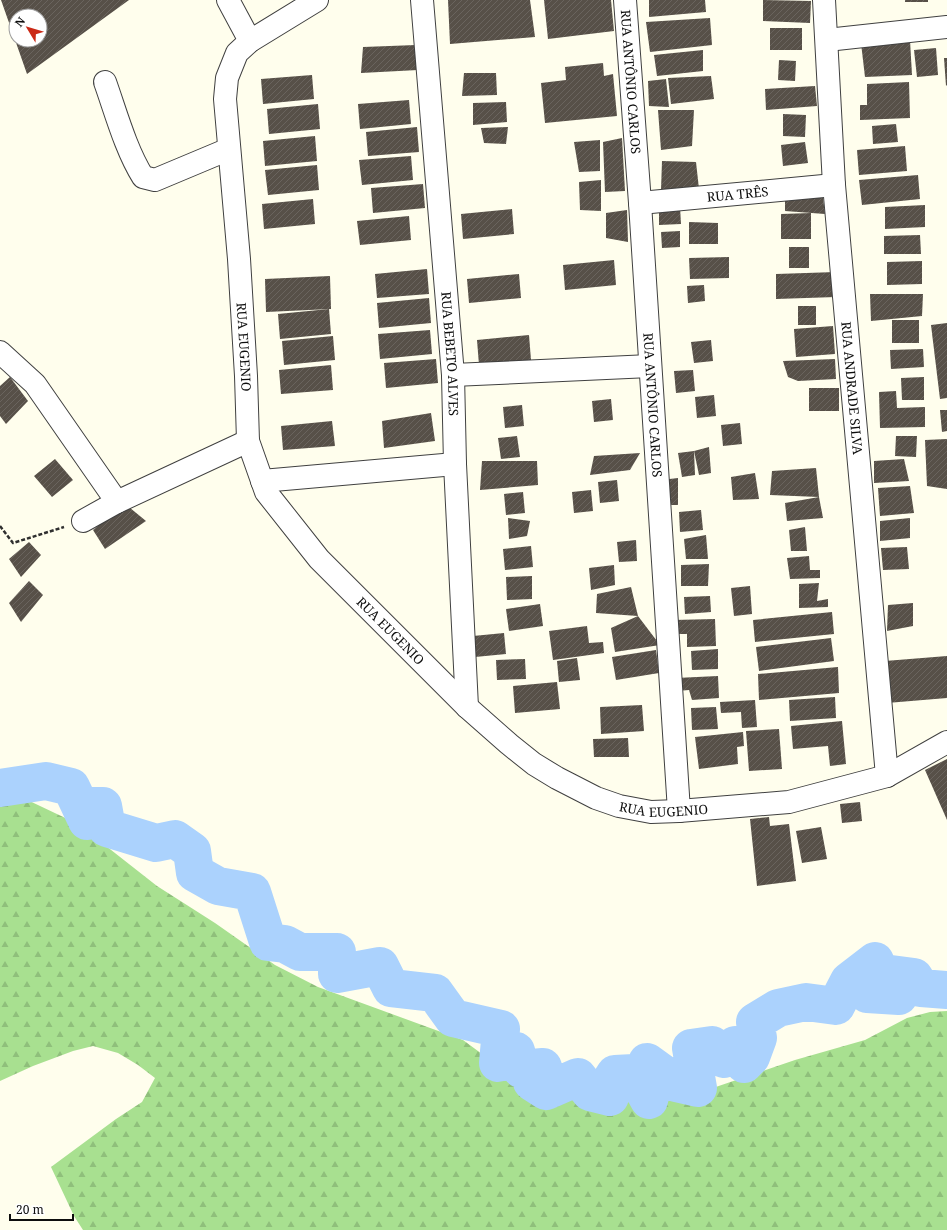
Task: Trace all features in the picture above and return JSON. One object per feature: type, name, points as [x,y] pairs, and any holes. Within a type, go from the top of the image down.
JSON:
[{"type":"street","points":[[228,0],[244,47],[317,0]]},
{"type":"street","name":"RUA BEBETO ALVES","points":[[422,0],[454,375],[455,464],[467,707]]},
{"type":"street","name":"RUA ANTÔNIO CARLOS","points":[[625,0],[640,203],[679,811]]},
{"type":"street","name":"RUA ANDRADE SILVA","points":[[824,0],[834,185],[887,776]]},
{"type":"street","points":[[827,40],[947,27]]},
{"type":"street","name":"RUA EUGENIO","points":[[244,47],[227,78],[225,90],[239,259],[246,376],[248,441],[266,492],[319,559],[467,707],[529,760],[557,778],[596,798],[619,806],[650,812],[789,802],[887,776],[947,742]]},
{"type":"street","points":[[105,82],[134,160],[143,177],[155,180],[229,148]]},
{"type":"street","name":"RUA TRÊS","points":[[640,203],[834,185]]},
{"type":"street","points":[[0,352],[35,384],[117,502]]},
{"type":"street","points":[[454,375],[650,366]]},
{"type":"street","points":[[83,520],[117,502],[248,441]]},
{"type":"street","points":[[262,481],[455,464]]},
{"type":"path","points":[[0,526],[12,543],[83,520]]},
{"type":"green space","points":[[0,787],[78,824],[157,886],[215,923],[275,965],[318,987],[463,1040],[501,1068],[520,1079],[569,1097],[590,1102],[612,1103],[666,1100],[707,1090],[795,1060],[865,1040],[907,1018],[930,1012],[947,1011],[947,1230],[83,1230],[74,1216],[51,1167],[116,1119],[142,1102],[155,1078],[138,1065],[118,1053],[93,1046],[73,1051],[33,1066],[0,1081]]},
{"type":"building","points":[[1,0],[129,0],[27,74],[18,48],[48,48],[48,8],[8,8],[8,20]]},
{"type":"building","points":[[448,0],[530,0],[535,37],[450,44]]},
{"type":"building","points":[[544,0],[611,0],[614,31],[548,39]]},
{"type":"building","points":[[649,0],[705,0],[706,12],[649,17]]},
{"type":"building","points":[[763,0],[811,1],[810,23],[763,21]]},
{"type":"building","points":[[905,0],[928,0],[928,2],[905,2]]},
{"type":"building","points":[[710,18],[712,45],[650,52],[646,22]]},
{"type":"building","points":[[770,28],[802,28],[802,50],[770,50]]},
{"type":"building","points":[[910,40],[912,75],[865,77],[861,43]]},
{"type":"building","points":[[416,45],[418,70],[361,73],[363,47]]},
{"type":"building","points":[[936,48],[938,75],[917,77],[914,50]]},
{"type":"building","points":[[703,50],[703,71],[657,76],[654,55]]},
{"type":"building","points":[[944,58],[947,58],[946,86]]},
{"type":"building","points":[[779,60],[796,61],[795,81],[778,80]]},
{"type":"building","points":[[603,63],[604,76],[613,74],[617,116],[545,123],[541,83],[566,80],[565,67]]},
{"type":"building","points":[[464,73],[496,73],[497,95],[462,96]]},
{"type":"building","points":[[312,75],[314,99],[263,104],[261,79]]},
{"type":"building","points":[[711,76],[714,99],[671,104],[668,78]]},
{"type":"building","points":[[666,79],[669,107],[649,106],[648,81]]},
{"type":"building","points":[[909,82],[910,118],[860,120],[860,105],[867,105],[867,84]]},
{"type":"building","points":[[815,86],[817,106],[766,110],[765,89]]},
{"type":"building","points":[[409,100],[411,124],[360,129],[358,104]]},
{"type":"building","points":[[506,102],[507,122],[473,125],[473,103]]},
{"type":"building","points":[[318,104],[320,129],[269,134],[267,109]]},
{"type":"building","points":[[658,110],[694,110],[692,146],[661,150]]},
{"type":"building","points":[[783,114],[806,115],[805,137],[783,136]]},
{"type":"building","points":[[896,124],[898,142],[873,144],[872,126]]},
{"type":"building","points":[[417,127],[419,152],[368,156],[366,132]]},
{"type":"building","points":[[508,127],[506,144],[484,143],[481,128]]},
{"type":"building","points":[[315,136],[317,161],[265,166],[263,141]]},
{"type":"building","points":[[622,138],[625,191],[605,192],[603,142]]},
{"type":"building","points":[[600,140],[600,171],[579,172],[574,142]]},
{"type":"building","points":[[805,142],[808,163],[783,166],[781,145]]},
{"type":"building","points":[[905,146],[907,171],[859,175],[857,150]]},
{"type":"building","points":[[411,156],[413,180],[362,185],[359,160]]},
{"type":"building","points":[[662,161],[696,162],[699,189],[661,190]]},
{"type":"building","points":[[317,165],[319,190],[268,195],[265,170]]},
{"type":"building","points":[[918,175],[920,199],[862,205],[859,180]]},
{"type":"building","points":[[601,180],[601,211],[580,210],[579,182]]},
{"type":"building","points":[[423,184],[425,208],[373,213],[371,188]]},
{"type":"building","points":[[822,190],[825,214],[785,211],[785,194]]},
{"type":"building","points":[[313,199],[315,224],[264,229],[262,204]]},
{"type":"building","points":[[925,205],[925,227],[885,229],[885,207]]},
{"type":"building","points":[[680,207],[681,224],[659,225],[659,209]]},
{"type":"building","points":[[512,209],[514,234],[463,239],[461,214]]},
{"type":"building","points":[[627,210],[628,242],[606,238],[606,213]]},
{"type":"building","points":[[811,213],[811,239],[781,239],[781,214]]},
{"type":"building","points":[[409,216],[411,240],[360,245],[357,221]]},
{"type":"building","points":[[689,222],[718,223],[718,244],[689,244]]},
{"type":"building","points":[[680,231],[680,247],[662,248],[661,232]]},
{"type":"building","points":[[920,235],[921,254],[884,254],[884,236]]},
{"type":"building","points":[[789,247],[809,247],[809,268],[789,268]]},
{"type":"building","points":[[729,257],[729,278],[690,279],[689,258]]},
{"type":"building","points":[[614,260],[616,285],[565,290],[563,265]]},
{"type":"building","points":[[922,261],[922,284],[887,285],[887,262]]},
{"type":"building","points":[[427,269],[429,294],[377,298],[375,274]]},
{"type":"building","points":[[836,272],[836,297],[776,299],[776,274]]},
{"type":"building","points":[[519,274],[521,298],[469,303],[467,279]]},
{"type":"building","points":[[330,276],[331,309],[266,312],[265,279]]},
{"type":"building","points":[[704,285],[705,301],[688,303],[687,286]]},
{"type":"building","points":[[870,294],[923,294],[922,316],[871,321]]},
{"type":"building","points":[[429,298],[431,323],[379,328],[377,303]]},
{"type":"building","points":[[798,306],[816,306],[816,325],[798,325]]},
{"type":"building","points":[[329,309],[331,334],[280,339],[278,314]]},
{"type":"building","points":[[892,320],[919,320],[919,343],[892,343]]},
{"type":"building","points":[[947,323],[947,398],[940,399],[931,325]]},
{"type":"building","points":[[833,326],[835,354],[796,357],[794,329]]},
{"type":"building","points":[[430,330],[432,354],[380,359],[378,334]]},
{"type":"building","points":[[529,335],[531,360],[479,365],[477,340]]},
{"type":"building","points":[[333,336],[335,360],[284,365],[282,341]]},
{"type":"building","points":[[711,340],[713,361],[694,363],[691,342]]},
{"type":"building","points":[[923,349],[924,367],[891,369],[890,350]]},
{"type":"building","points":[[436,359],[438,383],[386,388],[384,363]]},
{"type":"building","points":[[835,359],[836,379],[798,381],[788,377],[783,361]]},
{"type":"building","points":[[331,365],[333,390],[281,394],[279,370]]},
{"type":"building","points":[[693,370],[695,391],[676,393],[674,371]]},
{"type":"building","points":[[10,377],[28,401],[6,424],[0,416],[0,386]]},
{"type":"building","points":[[924,377],[924,400],[902,400],[901,378]]},
{"type":"building","points":[[809,388],[839,388],[839,411],[809,411]]},
{"type":"building","points":[[896,391],[897,408],[925,407],[925,427],[880,428],[879,392]]},
{"type":"building","points":[[714,395],[716,416],[697,418],[695,397]]},
{"type":"building","points":[[611,399],[613,420],[594,422],[592,401]]},
{"type":"building","points":[[522,405],[524,426],[505,428],[503,407]]},
{"type":"building","points":[[940,410],[947,410],[947,431],[942,432]]},
{"type":"building","points":[[431,413],[435,441],[384,448],[382,421]]},
{"type":"building","points":[[332,421],[335,446],[283,450],[281,426]]},
{"type":"building","points":[[740,423],[742,444],[723,446],[721,425]]},
{"type":"building","points":[[517,436],[520,457],[501,459],[498,438]]},
{"type":"building","points":[[896,436],[917,436],[916,457],[895,456]]},
{"type":"building","points":[[947,439],[947,489],[927,486],[925,440]]},
{"type":"building","points":[[709,447],[711,473],[699,475],[694,451]]},
{"type":"building","points":[[694,451],[695,475],[682,477],[678,453]]},
{"type":"building","points":[[640,453],[630,470],[590,475],[594,456]]},
{"type":"building","points":[[55,459],[73,480],[52,497],[34,476]]},
{"type":"building","points":[[904,459],[909,481],[874,483],[874,461]]},
{"type":"building","points":[[482,461],[537,461],[538,485],[480,490]]},
{"type":"building","points":[[816,468],[819,497],[770,495],[772,471]]},
{"type":"building","points":[[755,473],[759,499],[733,500],[731,477]]},
{"type":"building","points":[[678,478],[678,505],[662,505],[661,480]]},
{"type":"building","points":[[617,480],[619,501],[600,503],[598,482]]},
{"type":"building","points":[[910,486],[914,513],[880,516],[878,488]]},
{"type":"building","points":[[591,490],[593,511],[574,513],[572,492]]},
{"type":"building","points":[[523,492],[525,513],[506,515],[504,494]]},
{"type":"building","points":[[819,497],[823,518],[787,521],[785,503]]},
{"type":"building","points":[[124,503],[146,521],[105,549],[93,530]]},
{"type":"building","points":[[701,510],[703,530],[680,532],[679,512]]},
{"type":"building","points":[[508,518],[530,521],[527,536],[509,539]]},
{"type":"building","points":[[910,518],[910,538],[880,541],[880,521]]},
{"type":"building","points":[[805,527],[807,551],[791,551],[789,530]]},
{"type":"building","points":[[706,535],[708,559],[686,559],[684,539]]},
{"type":"building","points":[[636,540],[637,561],[619,562],[617,542]]},
{"type":"building","points":[[29,542],[41,555],[21,577],[9,559]]},
{"type":"building","points":[[531,546],[533,567],[505,570],[503,549]]},
{"type":"building","points":[[907,547],[909,569],[883,570],[881,548]]},
{"type":"building","points":[[809,556],[810,570],[820,570],[820,578],[790,579],[787,558]]},
{"type":"building","points":[[709,564],[708,586],[681,586],[681,565]]},
{"type":"building","points":[[614,565],[615,585],[591,590],[589,568]]},
{"type":"building","points":[[532,576],[532,599],[507,600],[506,577]]},
{"type":"building","points":[[29,581],[43,595],[21,622],[9,603]]},
{"type":"building","points":[[819,583],[817,601],[828,599],[828,607],[799,608],[799,584]]},
{"type":"building","points":[[750,586],[752,614],[734,616],[731,588]]},
{"type":"building","points":[[631,587],[638,616],[596,613],[597,594]]},
{"type":"building","points":[[710,596],[711,612],[685,614],[684,597]]},
{"type":"building","points":[[913,603],[913,626],[887,631],[888,605]]},
{"type":"building","points":[[540,604],[543,626],[509,631],[506,609]]},
{"type":"building","points":[[832,612],[834,634],[755,642],[753,620]]},
{"type":"building","points":[[638,616],[660,645],[615,652],[611,628]]},
{"type":"building","points":[[715,619],[716,646],[687,647],[687,634],[674,634],[673,620]]},
{"type":"building","points":[[587,626],[589,643],[603,642],[604,653],[553,660],[549,631]]},
{"type":"building","points":[[504,633],[506,654],[475,657],[473,636]]},
{"type":"building","points":[[831,638],[834,661],[759,671],[756,647]]},
{"type":"building","points":[[718,649],[718,669],[692,670],[691,651]]},
{"type":"building","points":[[656,650],[659,673],[616,680],[612,657]]},
{"type":"building","points":[[947,656],[947,698],[887,703],[885,661]]},
{"type":"building","points":[[577,658],[580,680],[559,682],[557,661]]},
{"type":"building","points":[[525,659],[526,679],[497,680],[496,660]]},
{"type":"building","points":[[838,667],[839,693],[759,700],[758,674]]},
{"type":"building","points":[[718,676],[719,698],[692,700],[689,690],[677,691],[676,678]]},
{"type":"building","points":[[557,682],[560,709],[515,713],[513,686]]},
{"type":"building","points":[[835,697],[836,718],[790,721],[789,700]]},
{"type":"building","points":[[755,700],[757,727],[742,728],[741,712],[721,713],[720,702]]},
{"type":"building","points":[[642,705],[644,731],[601,734],[600,707]]},
{"type":"building","points":[[716,707],[718,729],[692,730],[691,708]]},
{"type":"building","points":[[842,721],[846,764],[830,766],[828,746],[793,749],[791,726]]},
{"type":"building","points":[[779,729],[782,769],[749,771],[746,731]]},
{"type":"building","points":[[743,732],[744,746],[737,747],[738,764],[699,769],[695,737]]},
{"type":"building","points":[[628,738],[629,757],[594,757],[593,739]]},
{"type":"building","points":[[947,759],[947,820],[925,770]]},
{"type":"building","points":[[860,802],[862,821],[842,823],[840,804]]},
{"type":"building","points":[[769,817],[770,826],[789,824],[796,881],[757,886],[750,819]]},
{"type":"building","points":[[821,827],[827,859],[802,863],[796,831]]},
{"type":"waterway","points":[[0,788],[46,781],[71,787],[87,821],[87,806],[103,806],[107,828],[156,843],[175,839],[192,851],[195,873],[218,886],[252,892],[268,942],[285,944],[300,952],[337,952],[337,974],[380,966],[391,988],[435,993],[453,1018],[501,1029],[498,1063],[516,1051],[521,1069],[543,1067],[532,1082],[546,1091],[578,1077],[590,1092],[610,1097],[608,1085],[615,1074],[634,1073],[649,1100],[653,1085],[647,1062],[676,1083],[698,1088],[691,1048],[712,1045],[724,1059],[735,1045],[744,1064],[751,1057],[758,1038],[755,1022],[778,1008],[806,1002],[836,1006],[849,981],[875,961],[867,994],[899,996],[891,974],[914,977],[921,988],[947,990]]}]
